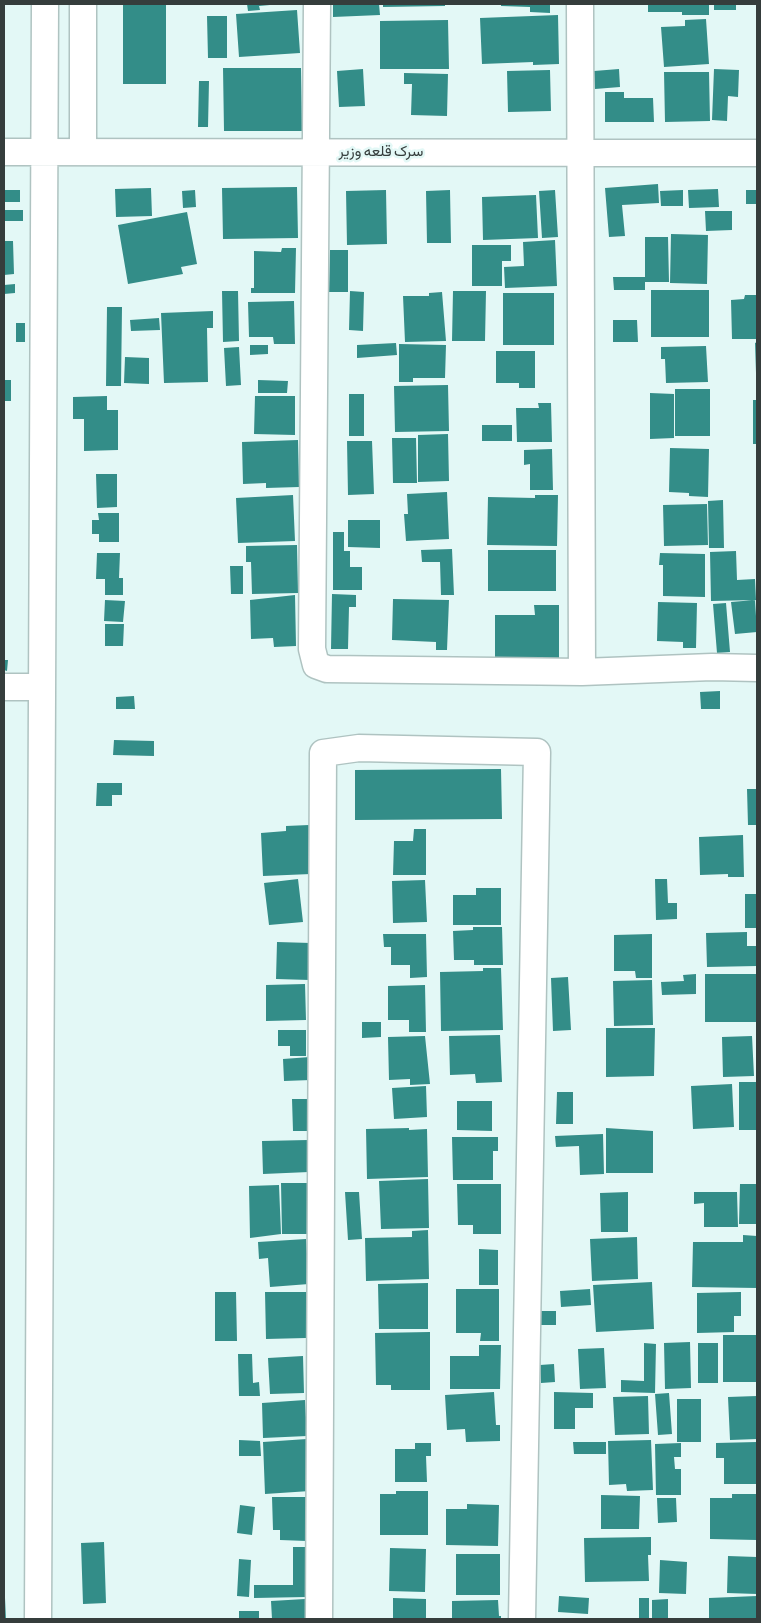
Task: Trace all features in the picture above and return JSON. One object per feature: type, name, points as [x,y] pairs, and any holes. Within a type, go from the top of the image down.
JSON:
[{"type":"street","points":[[38,1619],[45,4]]},
{"type":"street","points":[[83,4],[83,152]]},
{"type":"street","points":[[317,4],[312,649],[316,665],[326,669],[582,672],[712,667],[757,668]]},
{"type":"street","points":[[580,4],[582,672]]},
{"type":"street","name":"سرک قلعه وزیر","points":[[4,152],[757,153]]},
{"type":"street","points":[[4,687],[42,687]]},
{"type":"street","points":[[318,1619],[323,753],[359,748],[537,752],[522,1619]]},
{"type":"building","points":[[123,4],[166,4],[166,84],[123,84]]},
{"type":"building","points":[[247,4],[270,5],[259,6],[260,10],[248,11]]},
{"type":"building","points":[[333,4],[379,4],[380,15],[333,17]]},
{"type":"building","points":[[383,4],[445,4],[445,6],[383,7]]},
{"type":"building","points":[[501,4],[550,4],[550,13],[530,12],[530,7],[501,6]]},
{"type":"building","points":[[648,4],[709,4],[709,15],[682,15],[682,12],[648,12]]},
{"type":"building","points":[[714,4],[736,4],[736,10],[714,10]]},
{"type":"building","points":[[297,10],[300,53],[239,57],[236,14]]},
{"type":"building","points":[[558,15],[559,64],[533,65],[533,62],[482,64],[480,18]]},
{"type":"building","points":[[207,16],[227,16],[227,58],[208,58]]},
{"type":"building","points":[[706,19],[709,64],[664,67],[661,27],[685,26],[685,20]]},
{"type":"building","points":[[448,20],[449,69],[380,69],[380,21]]},
{"type":"building","points":[[223,68],[301,68],[302,131],[224,131]]},
{"type":"building","points":[[363,69],[365,106],[339,107],[337,71]]},
{"type":"building","points":[[619,69],[620,87],[595,89],[594,71]]},
{"type":"building","points":[[714,69],[739,70],[738,97],[728,96],[727,121],[712,120]]},
{"type":"building","points":[[550,70],[551,111],[508,112],[507,71]]},
{"type":"building","points":[[664,72],[709,72],[710,121],[665,122]]},
{"type":"building","points":[[404,73],[448,74],[447,116],[411,115],[412,84],[404,84]]},
{"type":"building","points":[[199,81],[209,81],[208,127],[198,127]]},
{"type":"building","points":[[605,92],[624,92],[624,98],[653,98],[654,122],[605,122]]},
{"type":"building","points":[[658,184],[659,203],[622,205],[625,236],[609,237],[605,188]]},
{"type":"building","points":[[297,187],[298,238],[223,239],[222,188]]},
{"type":"building","points":[[151,188],[152,216],[116,217],[115,189]]},
{"type":"building","points":[[718,189],[719,207],[689,208],[688,190]]},
{"type":"building","points":[[4,190],[20,190],[20,202],[4,202]]},
{"type":"building","points":[[195,190],[196,207],[183,208],[182,191]]},
{"type":"building","points":[[386,190],[387,244],[347,245],[346,191]]},
{"type":"building","points":[[450,190],[451,243],[427,243],[426,191]]},
{"type":"building","points":[[555,190],[558,237],[542,238],[539,191]]},
{"type":"building","points":[[683,190],[683,206],[661,206],[660,191]]},
{"type":"building","points":[[746,190],[757,190],[757,204],[746,204]]},
{"type":"building","points":[[536,195],[538,238],[483,240],[482,197]]},
{"type":"building","points":[[4,210],[23,210],[23,221],[4,221]]},
{"type":"building","points":[[705,211],[732,211],[732,230],[706,231]]},
{"type":"building","points":[[187,212],[197,264],[181,267],[183,274],[128,284],[118,225]]},
{"type":"building","points":[[671,234],[708,235],[707,284],[670,283]]},
{"type":"building","points":[[645,237],[668,237],[669,282],[645,282],[645,290],[614,290],[613,277],[645,277]]},
{"type":"building","points":[[555,240],[557,286],[505,288],[504,267],[524,266],[523,242]]},
{"type":"building","points":[[4,241],[13,241],[14,274],[4,275]]},
{"type":"building","points":[[472,245],[511,245],[511,261],[502,261],[502,286],[472,286]]},
{"type":"building","points":[[282,248],[296,248],[295,293],[251,293],[251,288],[254,288],[254,251],[281,252]]},
{"type":"building","points":[[330,250],[348,250],[348,292],[329,292]]},
{"type":"building","points":[[15,284],[15,293],[4,294],[4,285]]},
{"type":"building","points":[[651,290],[709,290],[709,337],[651,337]]},
{"type":"building","points":[[222,291],[238,291],[239,341],[223,342]]},
{"type":"building","points":[[350,291],[364,292],[363,331],[349,330]]},
{"type":"building","points":[[453,291],[486,291],[485,341],[452,341]]},
{"type":"building","points":[[442,292],[446,341],[405,342],[403,296],[429,296],[429,293]]},
{"type":"building","points":[[503,293],[554,293],[554,345],[503,345]]},
{"type":"building","points":[[745,295],[757,295],[757,339],[732,339],[731,300],[744,299]]},
{"type":"building","points":[[294,301],[295,344],[274,344],[273,337],[249,337],[248,302]]},
{"type":"building","points":[[107,307],[122,307],[121,386],[106,386]]},
{"type":"building","points":[[213,311],[213,328],[207,328],[208,382],[164,383],[161,313]]},
{"type":"building","points":[[159,318],[160,330],[131,331],[130,320]]},
{"type":"building","points":[[613,320],[637,320],[638,342],[613,342]]},
{"type":"building","points":[[16,323],[25,323],[25,342],[16,342]]},
{"type":"building","points":[[757,342],[757,373],[756,373],[755,343]]},
{"type":"building","points":[[396,343],[397,355],[357,358],[357,345]]},
{"type":"building","points":[[399,344],[446,345],[445,378],[413,378],[413,382],[399,382]]},
{"type":"building","points":[[250,345],[268,345],[268,354],[250,355]]},
{"type":"building","points":[[706,346],[708,382],[666,383],[665,359],[661,359],[661,347]]},
{"type":"building","points":[[239,347],[241,385],[226,386],[224,348]]},
{"type":"building","points":[[496,351],[535,351],[535,388],[519,388],[519,383],[496,383]]},
{"type":"building","points":[[125,357],[149,358],[149,384],[124,383]]},
{"type":"building","points":[[4,380],[11,380],[11,401],[4,401]]},
{"type":"building","points":[[258,380],[288,381],[287,393],[258,393]]},
{"type":"building","points":[[448,385],[449,431],[395,432],[394,386]]},
{"type":"building","points":[[675,389],[710,389],[710,436],[675,436]]},
{"type":"building","points":[[650,393],[674,394],[674,438],[650,439]]},
{"type":"building","points":[[349,394],[364,394],[364,436],[349,436]]},
{"type":"building","points":[[107,396],[107,410],[118,410],[118,450],[84,451],[84,419],[73,419],[73,397]]},
{"type":"building","points":[[255,396],[295,396],[295,435],[254,434]]},
{"type":"building","points":[[753,400],[757,400],[757,444],[753,444]]},
{"type":"building","points":[[538,403],[551,403],[552,442],[517,442],[516,408],[539,408]]},
{"type":"building","points":[[482,425],[512,425],[512,441],[482,441]]},
{"type":"building","points":[[448,434],[449,481],[418,482],[418,435]]},
{"type":"building","points":[[392,438],[416,438],[417,483],[393,483]]},
{"type":"building","points":[[298,440],[299,487],[266,488],[266,483],[243,484],[242,442]]},
{"type":"building","points":[[347,441],[372,441],[374,494],[348,495]]},
{"type":"building","points":[[670,448],[709,449],[708,497],[689,496],[689,493],[669,492]]},
{"type":"building","points":[[552,449],[553,490],[530,490],[530,464],[524,465],[524,450]]},
{"type":"building","points":[[96,474],[117,474],[117,507],[97,508]]},
{"type":"building","points":[[447,492],[449,539],[406,541],[404,514],[408,514],[407,494]]},
{"type":"building","points":[[293,495],[295,541],[238,543],[236,498]]},
{"type":"building","points":[[535,495],[558,495],[557,546],[487,545],[488,497],[535,498]]},
{"type":"building","points":[[723,500],[724,548],[709,548],[708,501]]},
{"type":"building","points":[[707,504],[708,545],[664,546],[663,505]]},
{"type":"building","points":[[98,513],[119,513],[119,542],[99,542],[99,534],[92,534],[92,520],[99,520]]},
{"type":"building","points":[[348,520],[380,520],[380,548],[348,547]]},
{"type":"building","points":[[333,532],[344,532],[344,551],[350,551],[350,567],[362,567],[362,590],[333,590]]},
{"type":"building","points":[[297,545],[298,593],[252,594],[251,562],[246,562],[246,546]]},
{"type":"building","points":[[452,549],[454,595],[441,595],[440,562],[422,562],[421,550]]},
{"type":"building","points":[[488,550],[556,550],[556,591],[488,591]]},
{"type":"building","points":[[736,551],[737,580],[755,579],[756,600],[711,601],[710,552]]},
{"type":"building","points":[[97,553],[120,553],[119,578],[123,578],[123,595],[105,595],[105,579],[96,579]]},
{"type":"building","points":[[660,553],[705,554],[705,597],[663,596],[663,565],[659,565]]},
{"type":"building","points":[[230,566],[243,566],[243,594],[231,594]]},
{"type":"building","points":[[332,594],[356,595],[356,607],[349,607],[348,649],[331,649]]},
{"type":"building","points":[[295,595],[296,646],[274,647],[273,638],[251,639],[250,600]]},
{"type":"building","points":[[393,599],[449,600],[447,650],[436,650],[436,642],[392,640]]},
{"type":"building","points":[[105,600],[125,601],[123,622],[104,621]]},
{"type":"building","points":[[755,600],[757,632],[735,634],[731,602]]},
{"type":"building","points":[[658,602],[697,603],[696,648],[683,648],[683,642],[657,641]]},
{"type":"building","points":[[726,603],[730,652],[717,653],[713,604]]},
{"type":"building","points":[[534,605],[559,605],[559,659],[495,660],[495,615],[535,615]]},
{"type":"building","points":[[105,624],[124,624],[123,646],[105,646]]},
{"type":"building","points":[[4,660],[8,660],[7,671],[4,670]]},
{"type":"building","points":[[720,691],[720,709],[701,709],[700,692]]},
{"type":"building","points":[[134,696],[135,709],[116,709],[116,697]]},
{"type":"building","points":[[114,740],[154,741],[154,756],[113,755]]},
{"type":"building","points":[[501,769],[502,819],[355,820],[355,770]]},
{"type":"building","points":[[97,783],[122,783],[122,795],[112,795],[112,806],[96,806]]},
{"type":"building","points":[[747,789],[757,789],[757,825],[748,825]]},
{"type":"building","points":[[309,825],[311,874],[263,876],[261,833],[286,831],[286,826]]},
{"type":"building","points":[[414,829],[426,829],[426,875],[393,875],[394,841],[413,841]]},
{"type":"building","points":[[743,835],[744,877],[728,877],[728,874],[700,875],[699,837]]},
{"type":"building","points":[[298,879],[303,922],[269,925],[264,883]]},
{"type":"building","points":[[655,879],[667,879],[668,903],[677,903],[677,919],[656,920]]},
{"type":"building","points":[[425,880],[427,922],[393,923],[392,881]]},
{"type":"building","points":[[476,888],[501,888],[501,925],[453,925],[453,895],[476,895]]},
{"type":"building","points":[[745,894],[757,894],[757,928],[745,928]]},
{"type":"building","points":[[473,927],[502,927],[503,965],[474,965],[474,960],[454,960],[453,931],[473,930]]},
{"type":"building","points":[[747,932],[747,946],[757,946],[757,966],[707,967],[706,933]]},
{"type":"building","points":[[383,934],[426,934],[427,977],[410,978],[410,965],[391,965],[391,947],[384,947]]},
{"type":"building","points":[[652,934],[652,978],[636,978],[635,971],[614,971],[614,935]]},
{"type":"building","points":[[277,942],[311,943],[310,980],[276,979]]},
{"type":"building","points":[[483,968],[501,968],[503,1030],[441,1031],[440,972],[483,971]]},
{"type":"building","points":[[696,974],[696,994],[662,995],[661,982],[684,981],[683,975]]},
{"type":"building","points":[[705,974],[757,974],[757,1022],[705,1022]]},
{"type":"building","points":[[568,977],[571,1030],[553,1031],[551,978]]},
{"type":"building","points":[[652,980],[653,1025],[614,1026],[613,981]]},
{"type":"building","points":[[305,984],[306,1020],[266,1021],[266,985]]},
{"type":"building","points":[[425,985],[426,1032],[409,1032],[409,1020],[388,1020],[388,986]]},
{"type":"building","points":[[362,1022],[381,1022],[381,1037],[362,1038]]},
{"type":"building","points":[[606,1028],[655,1028],[654,1076],[606,1077]]},
{"type":"building","points":[[278,1030],[306,1030],[306,1056],[290,1056],[290,1046],[278,1046]]},
{"type":"building","points":[[500,1035],[502,1082],[476,1083],[475,1074],[450,1075],[449,1036]]},
{"type":"building","points":[[425,1036],[430,1084],[410,1085],[410,1079],[389,1080],[388,1037]]},
{"type":"building","points":[[752,1036],[754,1076],[723,1077],[722,1037]]},
{"type":"building","points":[[310,1057],[311,1080],[284,1081],[283,1059]]},
{"type":"building","points":[[739,1082],[757,1082],[757,1130],[739,1130]]},
{"type":"building","points":[[732,1084],[734,1127],[693,1129],[691,1086]]},
{"type":"building","points":[[426,1086],[427,1117],[394,1119],[392,1088]]},
{"type":"building","points":[[557,1092],[573,1092],[573,1124],[556,1124]]},
{"type":"building","points":[[292,1099],[307,1099],[307,1131],[293,1131]]},
{"type":"building","points":[[457,1101],[492,1101],[492,1131],[457,1130]]},
{"type":"building","points":[[409,1128],[409,1130],[427,1129],[428,1177],[367,1179],[366,1129]]},
{"type":"building","points":[[606,1128],[653,1131],[653,1173],[606,1173]]},
{"type":"building","points":[[603,1134],[604,1174],[580,1175],[579,1146],[556,1147],[555,1136]]},
{"type":"building","points":[[452,1137],[498,1137],[498,1151],[493,1151],[493,1180],[453,1180]]},
{"type":"building","points":[[308,1140],[309,1172],[263,1174],[262,1141]]},
{"type":"building","points":[[428,1179],[429,1228],[381,1229],[379,1181]]},
{"type":"building","points":[[281,1183],[308,1183],[309,1234],[282,1234]]},
{"type":"building","points":[[457,1184],[501,1184],[501,1234],[473,1234],[473,1225],[458,1225]]},
{"type":"building","points":[[740,1184],[757,1184],[757,1224],[739,1224]]},
{"type":"building","points":[[279,1185],[281,1234],[250,1238],[249,1186]]},
{"type":"building","points":[[345,1192],[359,1192],[362,1239],[348,1240]]},
{"type":"building","points":[[628,1192],[628,1232],[601,1232],[600,1193]]},
{"type":"building","points":[[694,1192],[737,1192],[738,1227],[704,1227],[704,1203],[694,1204]]},
{"type":"building","points":[[428,1230],[429,1279],[366,1281],[365,1238],[412,1237],[412,1231]]},
{"type":"building","points":[[743,1235],[757,1236],[757,1288],[692,1287],[693,1242],[743,1242]]},
{"type":"building","points":[[637,1237],[638,1279],[592,1281],[590,1239]]},
{"type":"building","points":[[306,1239],[309,1284],[270,1287],[268,1258],[259,1259],[258,1242]]},
{"type":"building","points":[[479,1249],[498,1250],[498,1285],[479,1285]]},
{"type":"building","points":[[652,1282],[654,1329],[596,1332],[593,1285]]},
{"type":"building","points":[[428,1283],[428,1329],[379,1329],[378,1284]]},
{"type":"building","points":[[456,1289],[499,1289],[499,1341],[480,1341],[481,1333],[456,1333]]},
{"type":"building","points":[[590,1289],[591,1305],[561,1307],[560,1291]]},
{"type":"building","points":[[215,1292],[236,1292],[237,1341],[215,1341]]},
{"type":"building","points":[[265,1292],[306,1292],[306,1338],[266,1339]]},
{"type":"building","points":[[741,1292],[741,1316],[734,1316],[734,1332],[697,1333],[697,1293]]},
{"type":"building","points":[[539,1311],[556,1311],[556,1325],[539,1325]]},
{"type":"building","points":[[430,1332],[430,1390],[391,1390],[391,1385],[376,1385],[375,1333]]},
{"type":"building","points":[[723,1335],[757,1335],[757,1382],[723,1382]]},
{"type":"building","points":[[690,1342],[691,1388],[665,1389],[664,1343]]},
{"type":"building","points":[[644,1343],[656,1344],[655,1393],[621,1392],[621,1380],[644,1381]]},
{"type":"building","points":[[698,1343],[718,1343],[718,1383],[698,1383]]},
{"type":"building","points":[[479,1345],[501,1345],[500,1389],[450,1389],[450,1356],[479,1356]]},
{"type":"building","points":[[604,1348],[606,1388],[580,1389],[578,1349]]},
{"type":"building","points":[[238,1354],[252,1354],[253,1383],[259,1382],[260,1396],[239,1396]]},
{"type":"building","points":[[303,1356],[304,1393],[270,1394],[268,1358]]},
{"type":"building","points":[[554,1364],[555,1382],[541,1383],[540,1365]]},
{"type":"building","points":[[494,1392],[496,1425],[500,1425],[500,1441],[466,1442],[465,1429],[447,1430],[445,1395]]},
{"type":"building","points":[[554,1392],[593,1393],[593,1408],[575,1408],[575,1429],[554,1429]]},
{"type":"building","points":[[669,1393],[672,1434],[658,1435],[655,1394]]},
{"type":"building","points":[[648,1396],[649,1434],[615,1435],[613,1397]]},
{"type":"building","points":[[757,1396],[757,1439],[730,1440],[728,1397]]},
{"type":"building","points":[[677,1399],[701,1399],[701,1442],[677,1442]]},
{"type":"building","points":[[305,1400],[307,1436],[263,1438],[262,1403]]},
{"type":"building","points":[[307,1439],[310,1491],[265,1494],[263,1442]]},
{"type":"building","points":[[239,1440],[260,1441],[261,1456],[239,1456]]},
{"type":"building","points":[[651,1440],[653,1490],[627,1491],[626,1484],[609,1485],[608,1441]]},
{"type":"building","points":[[573,1442],[606,1442],[606,1454],[574,1454]]},
{"type":"building","points":[[757,1442],[757,1484],[724,1484],[724,1458],[716,1458],[716,1443]]},
{"type":"building","points":[[415,1443],[431,1443],[431,1456],[426,1456],[427,1482],[395,1482],[395,1449],[415,1449]]},
{"type":"building","points":[[681,1443],[681,1457],[674,1457],[675,1469],[681,1469],[681,1495],[656,1495],[655,1444]]},
{"type":"building","points":[[396,1491],[428,1491],[428,1535],[380,1535],[380,1494],[396,1494]]},
{"type":"building","points":[[732,1494],[757,1494],[757,1540],[710,1539],[710,1498],[732,1498]]},
{"type":"building","points":[[601,1495],[640,1496],[639,1529],[601,1529]]},
{"type":"building","points":[[272,1497],[307,1497],[307,1541],[280,1540],[280,1530],[273,1530]]},
{"type":"building","points":[[657,1498],[676,1498],[677,1522],[658,1523]]},
{"type":"building","points":[[467,1504],[499,1505],[498,1546],[446,1545],[446,1509],[467,1509]]},
{"type":"building","points":[[240,1505],[255,1507],[252,1535],[237,1533]]},
{"type":"building","points":[[651,1537],[651,1555],[648,1555],[649,1581],[585,1582],[584,1538]]},
{"type":"building","points":[[104,1542],[106,1603],[83,1604],[81,1543]]},
{"type":"building","points":[[293,1547],[305,1547],[306,1597],[254,1598],[254,1585],[293,1585]]},
{"type":"building","points":[[390,1548],[426,1549],[425,1592],[389,1591]]},
{"type":"building","points":[[456,1554],[500,1554],[500,1595],[456,1595]]},
{"type":"building","points":[[728,1556],[757,1557],[757,1594],[727,1593]]},
{"type":"building","points":[[239,1559],[251,1560],[249,1597],[237,1596]]},
{"type":"building","points":[[660,1560],[687,1562],[686,1594],[659,1593]]},
{"type":"building","points":[[559,1596],[589,1598],[588,1614],[558,1612]]},
{"type":"building","points":[[757,1596],[757,1619],[709,1619],[709,1598]]},
{"type":"building","points":[[5,1598],[6,1619],[4,1619]]},
{"type":"building","points":[[393,1598],[426,1599],[426,1619],[393,1619]]},
{"type":"building","points":[[639,1598],[649,1598],[649,1619],[639,1619]]},
{"type":"building","points":[[305,1599],[306,1619],[272,1619],[271,1601]]},
{"type":"building","points":[[668,1599],[668,1619],[652,1619],[652,1600]]},
{"type":"building","points":[[498,1600],[499,1616],[501,1616],[501,1619],[452,1619],[452,1601]]},
{"type":"building","points":[[239,1611],[259,1611],[259,1619],[239,1619]]}]
